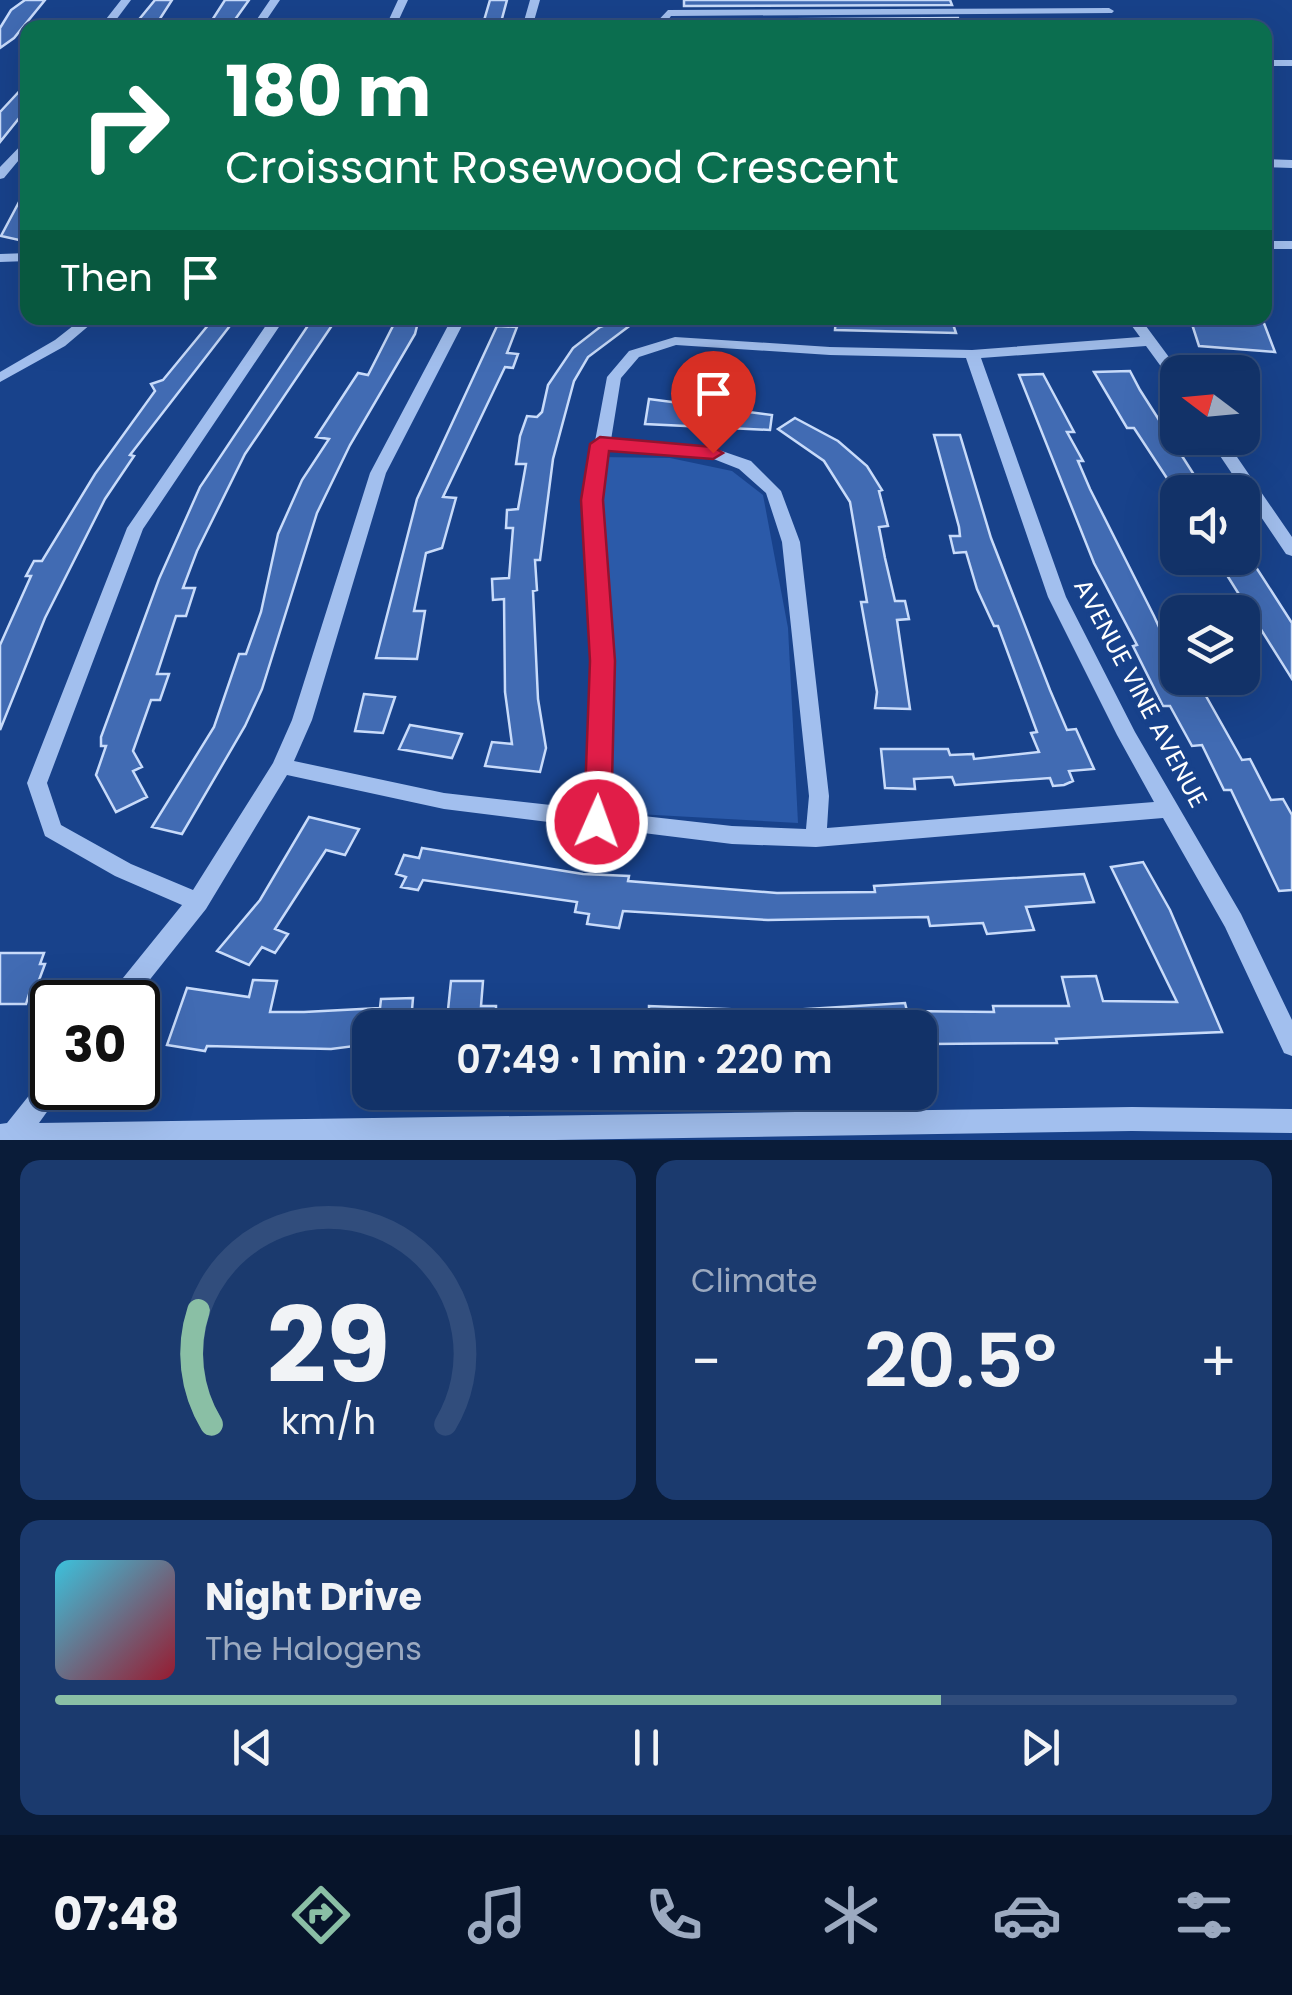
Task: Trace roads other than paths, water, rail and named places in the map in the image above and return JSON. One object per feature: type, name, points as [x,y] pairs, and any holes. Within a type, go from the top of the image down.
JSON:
[{"type":"street","points":[[110,20],[126,0]]},
{"type":"street","points":[[1101,0],[1115,20]]},
{"type":"street","points":[[978,11],[982,20]]},
{"type":"street","points":[[663,20],[668,14],[1109,11]]},
{"type":"street","points":[[0,176],[20,151]]},
{"type":"street","points":[[0,378],[60,343],[82,325]]},
{"type":"street","points":[[198,902],[123,870],[52,830],[36,783],[135,528],[273,325]]},
{"type":"street","points":[[136,980],[198,902],[282,766],[302,720],[378,472],[455,325]]},
{"type":"street","points":[[1139,325],[1161,355]]},
{"type":"street","points":[[597,822],[602,661],[592,500],[614,377],[634,354],[675,341],[830,351],[972,354],[1151,341]]},
{"type":"street","name":"AVENUE VINE AVENUE","points":[[972,354],[1057,597],[1233,921],[1292,1044]]},
{"type":"street","points":[[600,444],[713,453],[745,466],[773,491],[791,542],[820,796],[816,838]]},
{"type":"street","points":[[1228,455],[1292,550]]},
{"type":"street","points":[[282,766],[444,801],[597,822],[816,838],[1169,809]]},
{"type":"street","points":[[8,1137],[31,1110]]},
{"type":"street","points":[[8,1137],[1135,1129],[1292,1121]]}]
